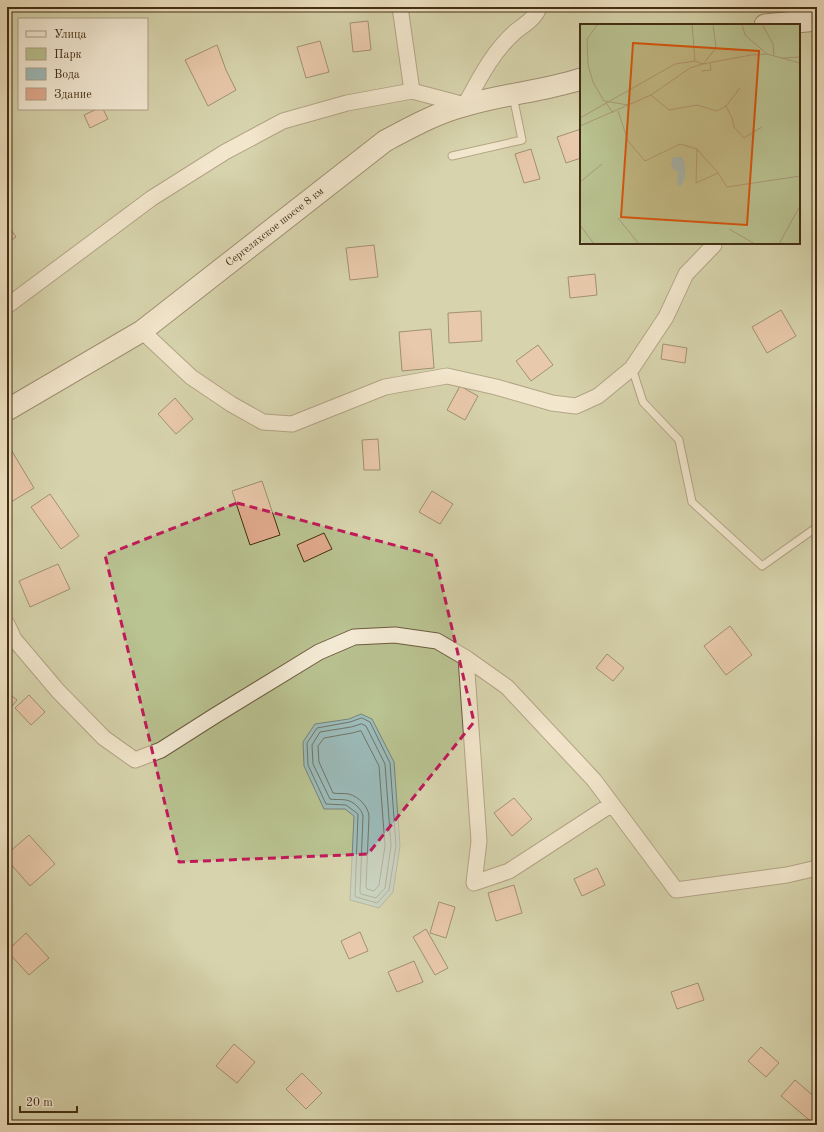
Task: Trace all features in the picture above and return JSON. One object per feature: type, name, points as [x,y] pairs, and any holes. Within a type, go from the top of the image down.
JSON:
[{"type":"main road","points":[[775,24],[817,20]]},
{"type":"main road","name":"Сергеляхское шоссе 8 км","points":[[7,410],[142,331],[385,141],[430,118],[465,105],[512,94],[561,86],[580,79]]},
{"type":"street","points":[[400,7],[412,91]]},
{"type":"street","points":[[7,306],[152,198],[225,152],[283,121],[347,103],[412,91],[465,105],[483,73],[506,40],[527,22],[538,11],[539,7]]},
{"type":"street","points":[[142,331],[191,378],[231,404],[263,422],[292,424],[385,387],[448,376],[496,387],[552,403],[576,406],[598,396],[632,368],[666,316],[686,274],[714,245]]},
{"type":"street","points":[[7,624],[14,638],[58,691],[104,738],[135,760],[162,750],[216,715],[320,652],[354,637],[395,635],[437,641],[466,658],[507,687],[594,780],[676,890],[787,875],[817,868]]},
{"type":"street","points":[[466,658],[479,841],[474,884],[509,871],[612,804]]},
{"type":"lane","points":[[452,156],[522,140],[512,94]]},
{"type":"lane","points":[[632,368],[643,402],[679,440],[692,502],[762,566],[817,527]]},
{"type":"highlighted area","points":[[237,503],[435,556],[474,722],[368,854],[179,862],[105,555]]},
{"type":"green space","points":[[7,7],[817,7],[817,1125],[7,1125]]},
{"type":"water","points":[[361,714],[372,719],[394,762],[400,846],[393,892],[379,908],[350,900],[354,816],[345,809],[324,809],[304,766],[303,742],[315,724],[349,719]]},
{"type":"building","points":[[7,7],[10,7],[8,23],[7,22]]},
{"type":"building","points":[[368,21],[371,50],[353,52],[350,23]]},
{"type":"building","points":[[320,41],[329,72],[306,78],[297,47]]},
{"type":"building","points":[[217,45],[226,70],[236,90],[208,106],[185,60]]},
{"type":"building","points":[[95,110],[104,110],[108,119],[90,128],[84,115]]},
{"type":"building","points":[[580,129],[580,158],[566,163],[557,137]]},
{"type":"building","points":[[531,149],[540,179],[524,183],[515,154]]},
{"type":"building","points":[[7,224],[16,237],[7,243]]},
{"type":"building","points":[[374,245],[378,277],[350,280],[346,248]]},
{"type":"building","points":[[595,274],[597,295],[570,298],[568,277]]},
{"type":"building","points":[[781,310],[796,336],[767,353],[752,327]]},
{"type":"building","points":[[481,311],[482,341],[449,343],[448,313]]},
{"type":"building","points":[[431,329],[434,368],[402,371],[399,332]]},
{"type":"building","points":[[663,344],[687,348],[685,363],[661,359]]},
{"type":"building","points":[[538,345],[553,365],[531,381],[516,361]]},
{"type":"building","points":[[460,386],[478,396],[465,420],[447,410]]},
{"type":"building","points":[[175,398],[193,419],[176,434],[158,414]]},
{"type":"building","points":[[378,439],[380,470],[364,470],[362,440]]},
{"type":"building","points":[[7,443],[34,488],[11,502],[7,495]]},
{"type":"building","points":[[262,481],[280,535],[250,545],[232,491]]},
{"type":"building","points":[[432,491],[453,504],[440,524],[419,512]]},
{"type":"building","points":[[50,494],[79,536],[61,549],[31,507]]},
{"type":"building","points":[[324,533],[332,549],[304,562],[297,545]]},
{"type":"building","points":[[58,564],[70,589],[30,607],[19,581]]},
{"type":"building","points":[[730,626],[752,655],[726,675],[704,646]]},
{"type":"building","points":[[607,654],[624,668],[613,681],[596,668]]},
{"type":"building","points":[[7,692],[17,700],[7,712]]},
{"type":"building","points":[[29,695],[45,712],[31,725],[15,708]]},
{"type":"building","points":[[514,798],[532,819],[512,836],[494,813]]},
{"type":"building","points":[[29,835],[55,864],[30,886],[7,860],[7,854]]},
{"type":"building","points":[[597,868],[605,885],[582,896],[574,879]]},
{"type":"building","points":[[514,885],[522,913],[496,921],[488,893]]},
{"type":"building","points":[[439,902],[455,907],[446,938],[430,933]]},
{"type":"building","points":[[426,929],[448,968],[435,975],[413,937]]},
{"type":"building","points":[[360,932],[368,951],[349,959],[341,941]]},
{"type":"building","points":[[26,933],[49,958],[29,975],[7,951]]},
{"type":"building","points":[[414,961],[423,982],[397,992],[388,972]]},
{"type":"building","points":[[698,983],[704,1000],[677,1009],[671,992]]},
{"type":"building","points":[[234,1044],[255,1062],[237,1083],[216,1066]]},
{"type":"building","points":[[761,1047],[779,1063],[766,1077],[748,1061]]},
{"type":"building","points":[[302,1073],[322,1093],[306,1109],[286,1089]]},
{"type":"building","points":[[795,1080],[817,1099],[816,1125],[781,1096]]},
{"type":"building","points":[[360,1120],[364,1125],[354,1125]]}]
